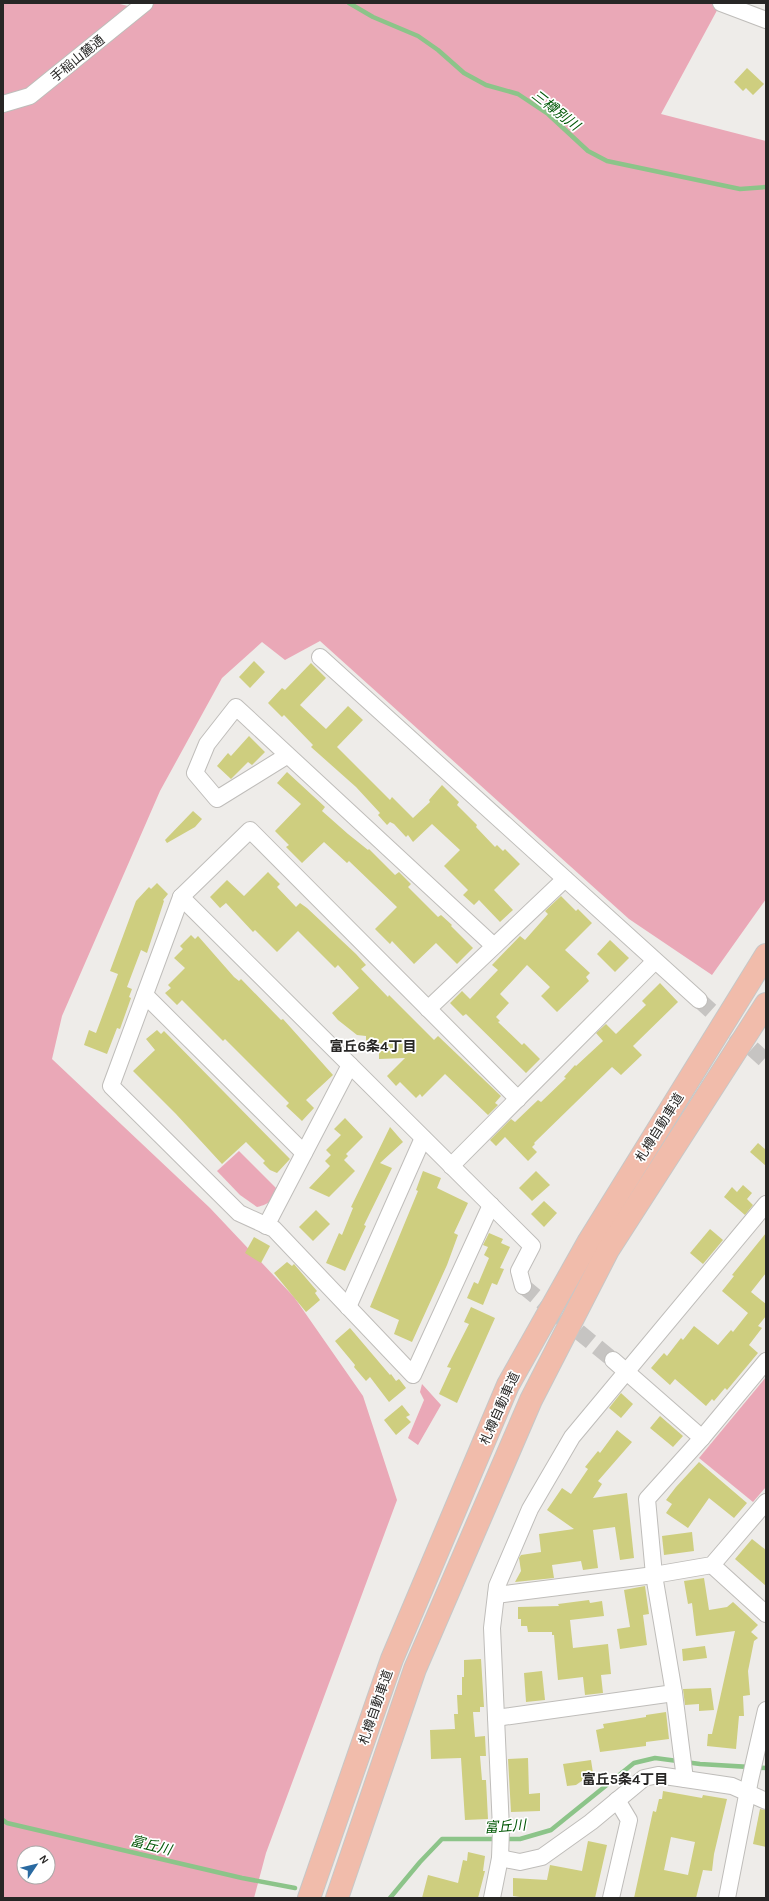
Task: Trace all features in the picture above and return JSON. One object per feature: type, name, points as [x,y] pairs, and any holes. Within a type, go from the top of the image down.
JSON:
[{"type":"highway","name":"札樽自動車道","points":[[309,1898],[392,1659],[508,1385],[589,1241],[766,955]]},
{"type":"highway","name":"札樽自動車道","points":[[337,1898],[415,1669],[531,1400],[608,1250],[766,1004]]},
{"type":"street","name":"手稲山麓通","points":[[3,104],[30,96],[146,3]]},
{"type":"street","points":[[721,3],[766,20]]},
{"type":"street","points":[[320,657],[698,1000]]},
{"type":"street","points":[[288,755],[217,799],[195,773],[207,744],[236,707],[288,755],[494,946]]},
{"type":"street","points":[[491,1205],[413,1374],[274,1229],[239,1213],[112,1086],[181,897],[250,830],[518,1099]]},
{"type":"street","points":[[428,1009],[565,879]]},
{"type":"street","points":[[181,897],[532,1246],[519,1271],[524,1286]]},
{"type":"street","points":[[452,1166],[655,961]]},
{"type":"street","points":[[145,995],[304,1153]]},
{"type":"street","points":[[266,1226],[350,1065]]},
{"type":"street","points":[[348,1307],[423,1138]]},
{"type":"street","points":[[492,1898],[500,1855],[501,1829],[492,1628],[497,1586],[534,1502],[572,1437],[766,1204]]},
{"type":"street","points":[[612,1360],[702,1438]]},
{"type":"street","points":[[683,1766],[674,1693],[654,1575],[647,1499],[702,1438],[766,1361]]},
{"type":"street","points":[[496,1594],[654,1575],[712,1565],[766,1502]]},
{"type":"street","points":[[712,1565],[766,1614]]},
{"type":"street","points":[[496,1718],[674,1693]]},
{"type":"street","points":[[727,1898],[766,1710]]},
{"type":"street","points":[[500,1855],[520,1862],[542,1857],[591,1822],[644,1778],[658,1775],[683,1766],[732,1786],[749,1787],[766,1802]]},
{"type":"street","points":[[611,1898],[629,1820],[617,1800]]},
{"type":"shaded area","points":[[3,3],[116,3],[140,9],[148,3],[721,3],[661,114],[766,141],[766,899],[712,975],[629,919],[320,641],[285,660],[262,642],[222,678],[160,791],[62,1016],[52,1059],[210,1208],[294,1297],[363,1396],[397,1500],[266,1853],[254,1898],[3,1898]]},
{"type":"shaded area","points":[[239,1151],[277,1189],[272,1199],[268,1203],[257,1207],[240,1195],[217,1171]]},
{"type":"shaded area","points":[[766,1377],[766,1487],[753,1502],[699,1458]]},
{"type":"shaded area","points":[[422,1384],[441,1405],[418,1445],[408,1438],[424,1400],[420,1392]]},
{"type":"building","points":[[747,68],[764,84],[753,95],[746,88],[743,91],[734,82]]},
{"type":"building","points":[[254,661],[265,672],[250,688],[239,677]]},
{"type":"building","points":[[311,663],[326,678],[300,705],[326,729],[348,706],[363,720],[337,747],[390,800],[392,797],[413,818],[430,802],[429,800],[442,785],[459,802],[457,805],[477,825],[476,827],[495,847],[497,845],[503,851],[505,849],[520,864],[494,890],[513,910],[500,922],[479,900],[474,905],[463,895],[468,890],[444,866],[460,850],[432,824],[413,842],[408,835],[406,837],[394,824],[390,822],[387,825],[378,815],[380,813],[356,787],[311,747],[313,745],[284,715],[282,717],[268,703],[282,688],[285,690]]},
{"type":"building","points":[[249,736],[265,752],[252,765],[248,762],[231,779],[217,766],[228,753],[231,756]]},
{"type":"building","points":[[287,772],[325,807],[322,811],[348,834],[368,850],[369,849],[395,875],[399,872],[411,884],[408,887],[438,917],[441,915],[452,925],[451,926],[473,948],[457,964],[436,943],[414,964],[392,941],[390,944],[375,929],[397,907],[349,861],[347,863],[324,842],[302,863],[286,847],[289,845],[275,831],[301,804],[277,783]]},
{"type":"building","points":[[193,811],[202,819],[195,827],[167,843],[165,840]]},
{"type":"building","points":[[268,872],[280,884],[277,887],[296,907],[300,903],[307,908],[356,954],[366,965],[361,969],[388,997],[389,995],[434,1040],[438,1036],[501,1096],[495,1103],[498,1105],[488,1115],[445,1074],[422,1097],[420,1094],[416,1098],[400,1082],[396,1086],[387,1076],[405,1058],[379,1059],[379,1053],[372,1046],[366,1046],[366,1036],[357,1035],[338,1020],[332,1013],[359,988],[338,965],[335,968],[298,931],[277,952],[255,930],[253,932],[226,903],[220,908],[210,897],[227,880],[244,896]]},
{"type":"building","points":[[157,883],[168,894],[163,900],[164,901],[147,953],[141,950],[127,987],[132,989],[129,997],[131,998],[120,1029],[117,1028],[107,1054],[84,1045],[89,1030],[96,1033],[118,974],[110,971],[136,901],[149,887],[151,889]]},
{"type":"building","points":[[561,896],[576,911],[578,909],[592,923],[565,950],[590,973],[586,977],[589,981],[557,1012],[541,996],[550,987],[527,965],[500,994],[509,1003],[496,1017],[500,1021],[498,1022],[522,1045],[524,1043],[540,1059],[526,1073],[466,1014],[463,1016],[450,1003],[462,991],[470,999],[498,970],[492,965],[520,936],[525,940],[548,914],[545,911]]},
{"type":"building","points":[[191,935],[195,939],[198,936],[234,977],[239,981],[241,979],[281,1020],[283,1019],[333,1075],[306,1100],[314,1108],[302,1121],[286,1106],[289,1103],[225,1039],[223,1041],[182,1000],[177,1005],[165,993],[171,988],[168,985],[185,968],[174,958],[183,949],[180,946]]},
{"type":"building","points":[[610,940],[629,958],[615,972],[597,954]]},
{"type":"building","points":[[660,983],[678,1002],[633,1046],[642,1055],[621,1075],[612,1067],[534,1143],[535,1144],[532,1147],[537,1152],[528,1161],[505,1137],[496,1146],[490,1140],[511,1119],[515,1122],[538,1100],[541,1102],[566,1078],[564,1077],[575,1065],[576,1066],[603,1041],[596,1033],[606,1024],[616,1034],[646,1005],[642,1001]]},
{"type":"building","points":[[157,1030],[161,1034],[164,1031],[290,1159],[277,1173],[270,1170],[263,1163],[265,1161],[246,1142],[222,1164],[176,1114],[133,1071],[155,1050],[146,1039]]},
{"type":"building","points":[[345,1118],[363,1137],[346,1154],[348,1156],[344,1160],[355,1171],[329,1197],[309,1188],[330,1166],[325,1161],[331,1155],[326,1150],[341,1135],[334,1129]]},
{"type":"building","points":[[390,1127],[403,1142],[380,1163],[392,1168],[364,1225],[366,1226],[345,1271],[326,1263],[339,1233],[342,1235],[353,1208],[351,1207]]},
{"type":"building","points":[[758,1143],[766,1150],[766,1166],[750,1152]]},
{"type":"building","points":[[423,1171],[441,1178],[437,1188],[468,1203],[454,1233],[458,1235],[447,1265],[412,1342],[394,1334],[399,1320],[370,1307],[418,1191],[416,1190]]},
{"type":"building","points":[[536,1171],[550,1185],[532,1201],[519,1188]]},
{"type":"building","points":[[743,1185],[752,1193],[747,1199],[753,1205],[745,1215],[724,1197],[732,1187],[737,1192]]},
{"type":"building","points":[[544,1201],[557,1213],[544,1227],[531,1214]]},
{"type":"building","points":[[316,1210],[330,1224],[313,1241],[299,1227]]},
{"type":"building","points":[[710,1229],[723,1240],[703,1264],[690,1253]]},
{"type":"building","points":[[489,1233],[503,1239],[501,1243],[510,1247],[500,1268],[504,1269],[497,1285],[492,1283],[483,1305],[467,1298],[474,1282],[478,1284],[489,1258],[484,1255],[488,1247],[483,1245]]},
{"type":"building","points":[[766,1233],[766,1273],[751,1292],[766,1304],[766,1316],[758,1326],[762,1328],[749,1345],[758,1353],[727,1390],[725,1388],[714,1401],[712,1399],[706,1406],[675,1379],[670,1385],[651,1368],[664,1353],[667,1356],[681,1338],[683,1340],[694,1326],[718,1345],[731,1330],[733,1332],[748,1313],[722,1291],[734,1276],[732,1275]]},
{"type":"building","points":[[254,1237],[270,1246],[261,1263],[245,1253]]},
{"type":"building","points":[[287,1262],[292,1266],[294,1264],[317,1291],[315,1293],[320,1300],[306,1312],[274,1273]]},
{"type":"building","points":[[471,1307],[495,1318],[457,1403],[439,1394],[451,1368],[447,1367],[469,1324],[464,1322]]},
{"type":"building","points":[[350,1328],[390,1375],[391,1374],[396,1381],[399,1379],[406,1388],[389,1402],[370,1377],[366,1381],[335,1341]]},
{"type":"building","points":[[621,1393],[633,1404],[621,1418],[609,1408]]},
{"type":"building","points":[[402,1405],[410,1415],[406,1417],[411,1422],[396,1435],[384,1420]]},
{"type":"building","points":[[660,1416],[683,1436],[673,1447],[650,1428]]},
{"type":"building","points":[[617,1430],[632,1442],[598,1481],[602,1484],[593,1498],[627,1493],[634,1558],[620,1560],[615,1527],[593,1530],[598,1568],[583,1570],[581,1561],[552,1565],[554,1578],[515,1582],[521,1571],[519,1558],[521,1555],[541,1552],[539,1534],[574,1529],[547,1510],[562,1488],[571,1494],[588,1469],[585,1467],[598,1451],[600,1453]]},
{"type":"building","points":[[699,1462],[747,1503],[734,1518],[709,1498],[688,1528],[666,1513],[672,1504],[666,1500]]},
{"type":"building","points":[[692,1532],[694,1551],[664,1555],[662,1536]]},
{"type":"building","points":[[752,1539],[766,1550],[766,1586],[735,1559]]},
{"type":"building","points":[[704,1578],[709,1610],[727,1607],[733,1602],[758,1625],[751,1632],[758,1638],[754,1641],[748,1671],[750,1695],[743,1696],[744,1716],[739,1716],[736,1749],[707,1746],[708,1734],[712,1734],[735,1631],[696,1636],[692,1603],[688,1604],[684,1581]]},
{"type":"building","points":[[645,1586],[649,1614],[643,1615],[647,1645],[620,1649],[617,1629],[630,1627],[624,1590]]},
{"type":"building","points":[[589,1600],[590,1603],[602,1601],[604,1616],[570,1620],[573,1648],[608,1644],[611,1674],[601,1675],[603,1693],[585,1695],[583,1677],[558,1680],[554,1635],[552,1635],[552,1632],[528,1632],[527,1626],[521,1626],[521,1619],[518,1619],[518,1607],[559,1606],[558,1604]]},
{"type":"building","points":[[705,1646],[707,1658],[683,1661],[682,1649]]},
{"type":"building","points":[[481,1659],[484,1707],[480,1707],[480,1712],[473,1712],[475,1737],[485,1736],[486,1756],[480,1756],[482,1780],[486,1780],[488,1819],[465,1820],[461,1758],[431,1759],[430,1730],[455,1729],[454,1714],[458,1714],[457,1695],[462,1695],[464,1660]]},
{"type":"building","points":[[542,1671],[545,1700],[526,1702],[524,1673]]},
{"type":"building","points":[[711,1688],[714,1710],[699,1711],[699,1704],[685,1705],[683,1689]]},
{"type":"building","points":[[666,1712],[669,1739],[646,1742],[646,1746],[600,1752],[596,1730],[604,1728],[603,1724]]},
{"type":"building","points":[[528,1758],[529,1794],[540,1793],[540,1811],[511,1812],[508,1759]]},
{"type":"building","points":[[591,1760],[593,1773],[576,1785],[567,1786],[563,1764]]},
{"type":"building","points":[[663,1791],[702,1798],[703,1795],[727,1799],[714,1854],[712,1871],[703,1870],[696,1898],[634,1898],[653,1811],[656,1812],[659,1799],[662,1799]],"holes":[[[671,1837],[695,1842],[688,1875],[664,1870]]]},
{"type":"building","points":[[760,1809],[766,1810],[766,1847],[753,1844]]},
{"type":"building","points":[[588,1841],[607,1845],[595,1898],[527,1898],[513,1896],[513,1878],[547,1880],[550,1865],[582,1871]]},
{"type":"building","points":[[468,1852],[485,1856],[483,1871],[485,1871],[478,1898],[422,1898],[428,1875],[458,1883],[463,1860],[467,1861]]},
{"type":"waterway","name":"三樽別川","points":[[349,3],[373,17],[418,36],[438,50],[464,73],[486,85],[518,94],[548,114],[588,151],[607,161],[740,189],[766,187]]},
{"type":"waterway","name":"富丘川","points":[[390,1898],[420,1862],[442,1839],[520,1839],[551,1830],[634,1763],[655,1758],[700,1764],[766,1768]]},
{"type":"waterway","name":"富丘川","points":[[3,1820],[7,1823],[242,1878],[295,1888]]},
{"type":"tunnel","points":[[699,1000],[766,1061]]},
{"type":"tunnel","points":[[523,1286],[613,1360]]},
{"type":"district","name":"富丘6条4丁目","points":[[373,1046]]},
{"type":"district","name":"富丘5条4丁目","points":[[625,1779]]}]
